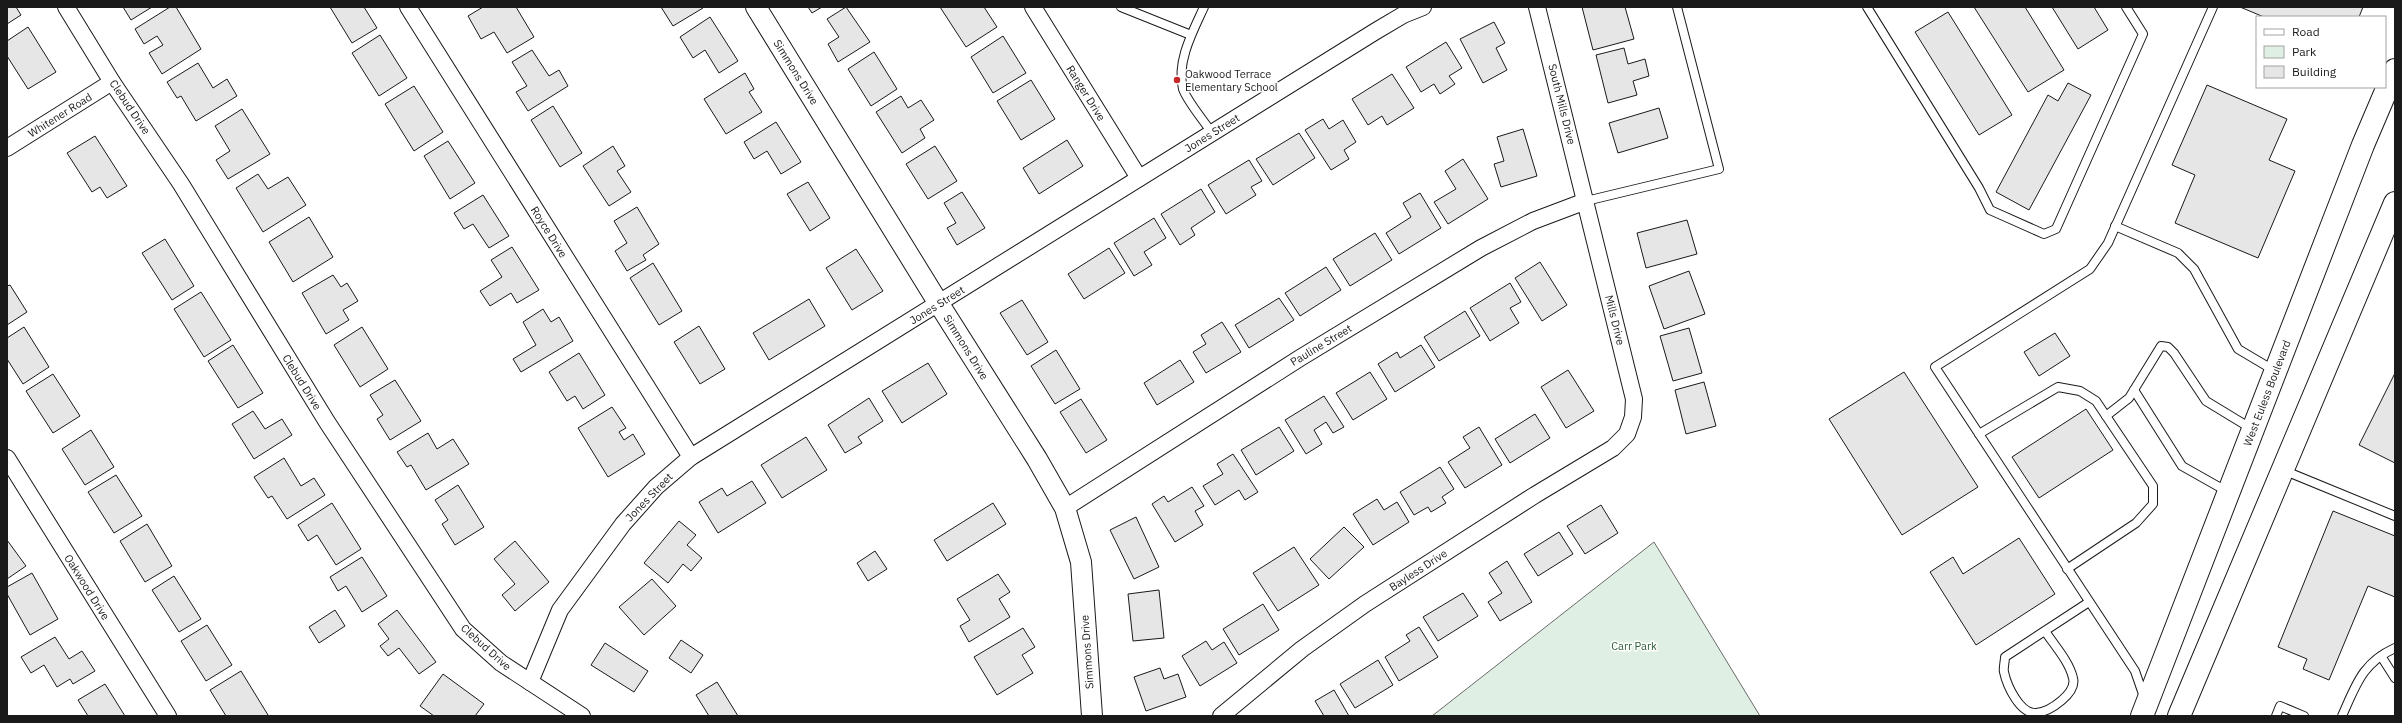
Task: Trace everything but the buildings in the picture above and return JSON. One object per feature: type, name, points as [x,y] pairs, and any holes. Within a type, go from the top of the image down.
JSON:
[{"type":"main road","name":"West Euless Boulevard","points":[[2148,713],[2228,492],[2363,145],[2395,70]]},
{"type":"main road","points":[[2179,716],[2395,203]]},
{"type":"street","name":"Clebud Drive","points":[[66,7],[112,82],[181,184],[327,422],[463,629],[500,663],[582,716]]},
{"type":"street","name":"Royce Drive","points":[[408,7],[691,457]]},
{"type":"street","name":"Simmons Drive","points":[[756,7],[939,304],[1037,459],[1065,508],[1081,562],[1092,716]]},
{"type":"street","name":"Ranger Drive","points":[[1033,7],[1139,178]]},
{"type":"street","name":"Jones Street","points":[[530,682],[560,610],[623,524],[656,487],[691,457],[1403,15],[1423,7]]},
{"type":"street","name":"South Mills Drive","points":[[1537,7],[1586,201]]},
{"type":"street","name":"Whitener Road","points":[[7,148],[112,82]]},
{"type":"street","name":"Mills Drive","points":[[1586,201],[1634,399],[1633,417],[1624,438]]},
{"type":"street","name":"Pauline Street","points":[[1065,508],[1300,358],[1482,248],[1533,221],[1586,201]]},
{"type":"street","name":"Bayless Drive","points":[[1221,716],[1302,649],[1365,604],[1535,494],[1613,448],[1624,438]]},
{"type":"street","name":"Oakwood Drive","points":[[7,458],[168,716]]},
{"type":"lane","points":[[1121,7],[1191,35]]},
{"type":"lane","points":[[1204,7],[1191,35],[1182,67],[1183,89],[1212,133]]},
{"type":"lane","points":[[1586,201],[1719,169],[1677,7]]},
{"type":"lane","points":[[1867,7],[1979,188],[1990,210],[2044,234],[2056,229],[2143,34],[2126,7]]},
{"type":"lane","points":[[2148,713],[2135,671],[1935,367],[2090,269],[2108,243],[2213,7]]},
{"type":"lane","points":[[2115,226],[2178,253],[2194,269],[2238,350],[2276,371]]},
{"type":"lane","points":[[2106,416],[2129,398],[2161,346],[2168,347],[2206,401],[2253,429]]},
{"type":"lane","points":[[1979,434],[2058,386],[2080,391],[2096,401],[2153,486],[2153,504],[2136,523],[2067,569]]},
{"type":"lane","points":[[2134,390],[2182,466],[2228,492]]},
{"type":"lane","points":[[2283,469],[2395,516]]},
{"type":"lane","points":[[2044,631],[2070,668],[2074,680],[2072,688],[2067,695],[2049,709],[2036,713],[2024,709],[2010,688],[2003,671],[2005,657],[2044,631],[2089,602]]},
{"type":"lane","points":[[2342,716],[2361,673],[2381,656],[2395,648]]},
{"type":"lane","points":[[2381,656],[2395,678]]},
{"type":"lane","points":[[2276,716],[2280,706],[2304,716]]},
{"type":"green space","name":"Carr Park","points":[[1654,542],[1760,716],[1432,716]]},
{"type":"place","name":"Oakwood Terrace Elementary School","points":[[1177,80]]}]
